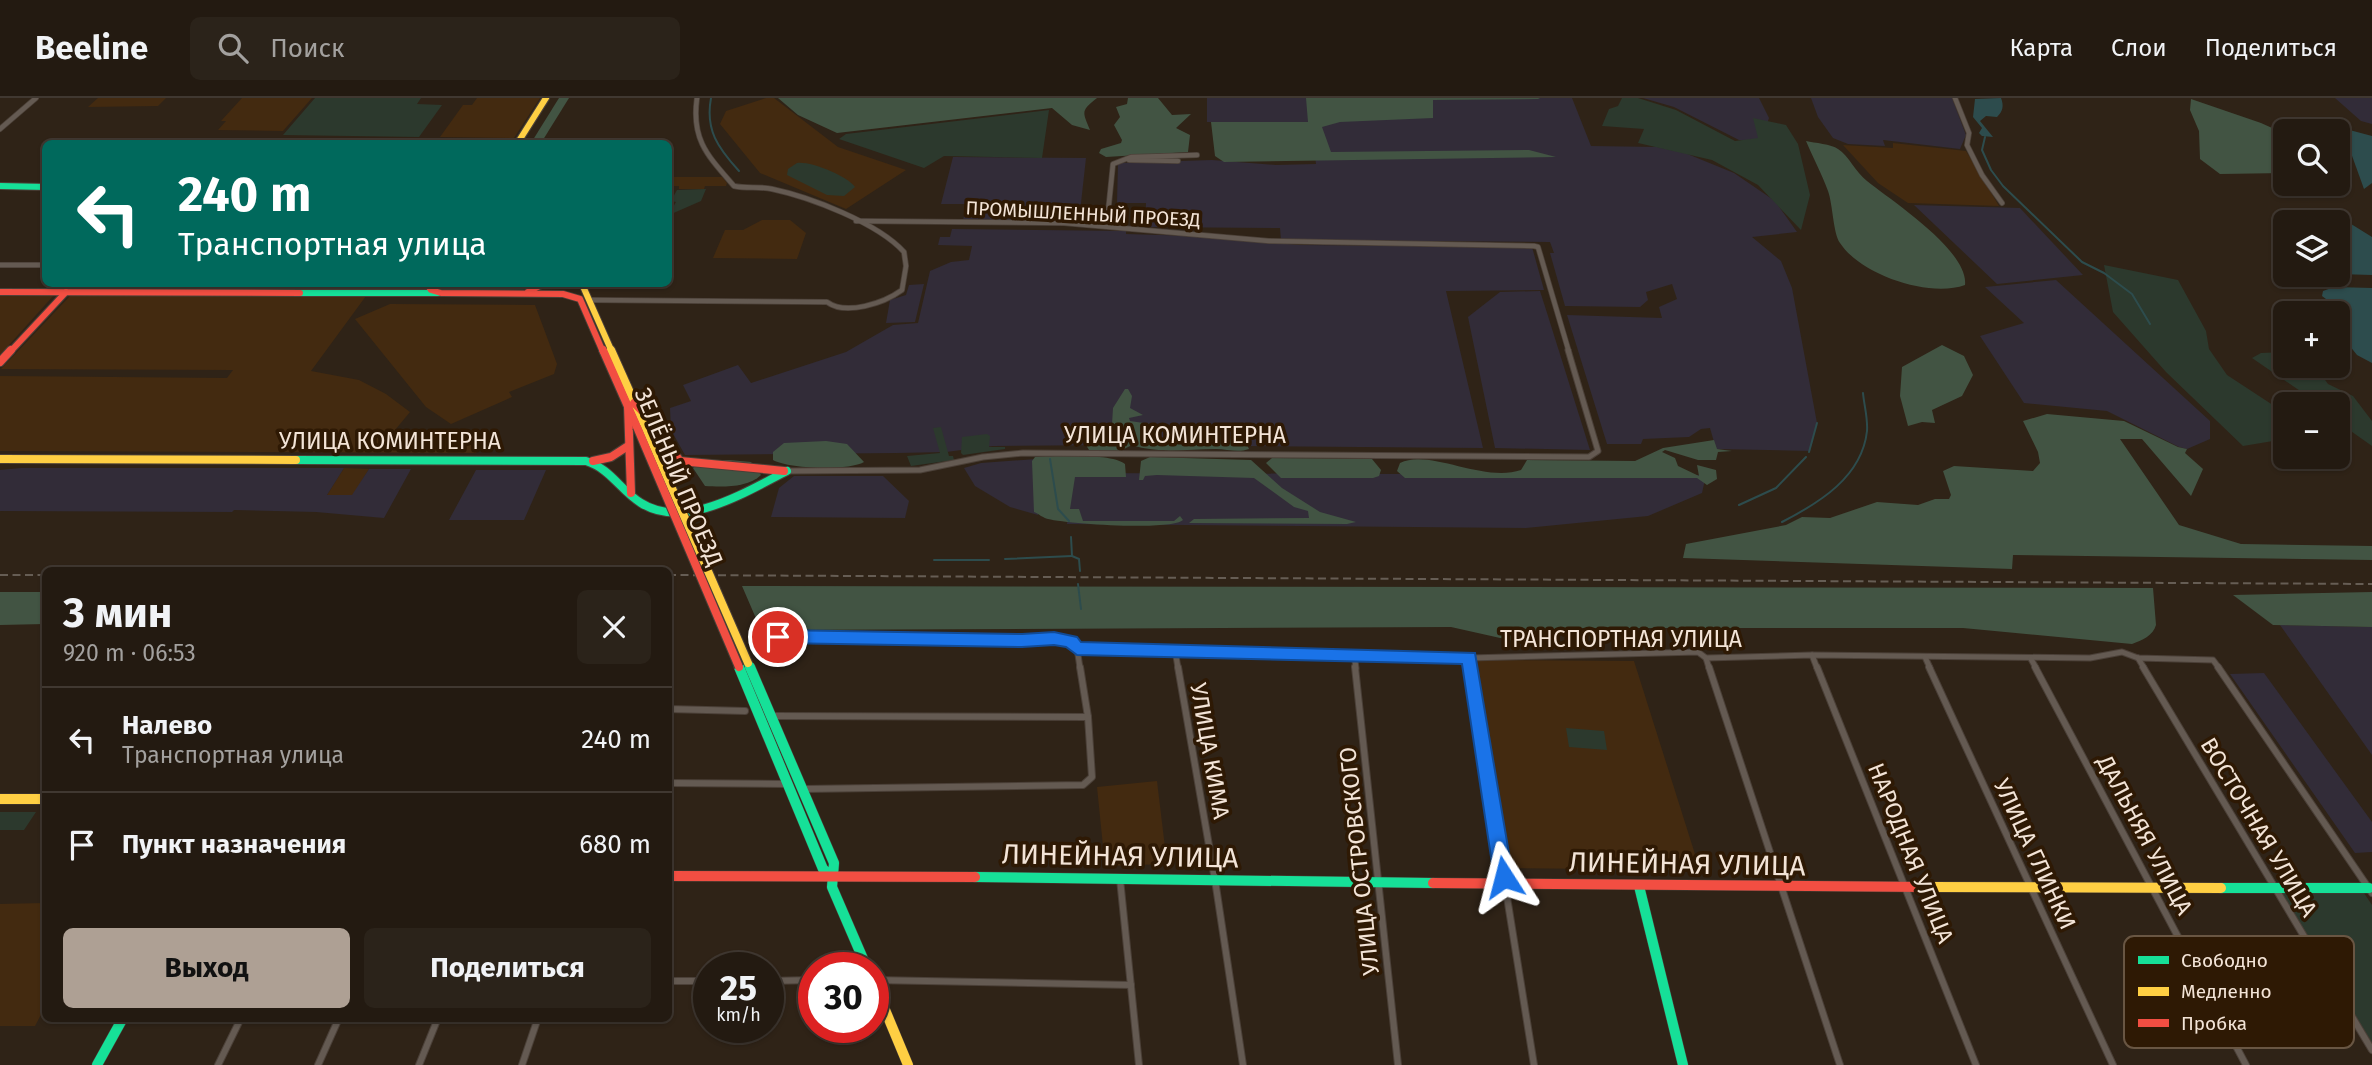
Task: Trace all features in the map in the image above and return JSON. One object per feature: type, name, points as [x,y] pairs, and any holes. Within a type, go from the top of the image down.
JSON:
[{"type":"street","points":[[0,129],[36,98]]},
{"type":"street","points":[[522,140],[547,98]]},
{"type":"street","points":[[522,140],[553,98]]},
{"type":"street","name":"ПРОМЫШЛЕННЫЙ ПРОЕЗД","points":[[697,98],[693,119],[697,137],[734,187],[776,190],[856,221],[1083,224],[1269,241],[1538,247],[1598,448],[1596,454]]},
{"type":"street","points":[[1955,98],[1969,133],[1967,145],[1982,175],[2002,203]]},
{"type":"street","points":[[1083,224],[1108,212],[1114,164],[1140,156],[1197,155]]},
{"type":"street","points":[[1119,161],[1178,161]]},
{"type":"street","points":[[0,186],[42,187]]},
{"type":"street","points":[[0,292],[555,294],[587,301],[827,302],[837,309],[855,307],[897,295],[902,290],[906,266],[903,250],[893,239],[856,221]]},
{"type":"street","points":[[0,265],[42,265]]},
{"type":"street","points":[[397,293],[420,287]]},
{"type":"street","points":[[428,287],[441,293]]},
{"type":"street","points":[[523,294],[537,287]]},
{"type":"street","points":[[555,294],[580,287]]},
{"type":"street","name":"ЗЕЛЁНЫЙ ПРОЕЗД","points":[[582,287],[744,665]]},
{"type":"street","points":[[0,362],[66,292]]},
{"type":"street","points":[[631,493],[628,446],[631,405],[648,416],[673,455],[680,461],[787,471]]},
{"type":"street","points":[[586,461],[607,458],[628,446]]},
{"type":"street","name":"УЛИЦА КОМИНТЕРНА","points":[[0,459],[586,461],[608,468],[648,508],[674,512],[720,502],[787,471],[920,470],[983,457],[1023,453],[1589,457],[1596,454]]},
{"type":"street","points":[[757,486],[764,476],[761,469]]},
{"type":"street","name":"ТРАНСПОРТНАЯ УЛИЦА","points":[[778,637],[1022,641],[1054,638],[1072,642],[1077,648],[1469,658],[1698,652],[1706,658],[1812,655],[2090,659],[2122,652],[2138,658],[2213,660],[2371,890]]},
{"type":"street","points":[[802,789],[1083,785],[1092,777],[1088,717],[1077,648]]},
{"type":"street","name":"УЛИЦА КИМА","points":[[1175,650],[1215,880],[1243,1065]]},
{"type":"street","name":"УЛИЦА ОСТРОВСКОГО","points":[[1354,654],[1398,1065]]},
{"type":"street","name":"НАРОДНАЯ УЛИЦА","points":[[1812,655],[1976,1065]]},
{"type":"street","name":"УЛИЦА ГЛИНКИ","points":[[1925,657],[2113,1065]]},
{"type":"street","points":[[1469,658],[1534,1065]]},
{"type":"street","points":[[1706,658],[1840,1065]]},
{"type":"street","name":"ВОСТОЧНАЯ УЛИЦА","points":[[2138,658],[2304,936]]},
{"type":"street","name":"ДАЛЬНЯЯ УЛИЦА","points":[[2031,659],[2178,936]]},
{"type":"street","points":[[744,665],[772,716],[834,863],[832,887],[860,952]]},
{"type":"street","points":[[744,665],[823,869],[831,875]]},
{"type":"street","points":[[672,709],[745,711]]},
{"type":"street","points":[[772,716],[1088,717]]},
{"type":"street","points":[[672,783],[788,784]]},
{"type":"street","points":[[0,799],[42,799]]},
{"type":"street","name":"ЛИНЕЙНАЯ УЛИЦА","points":[[672,876],[831,875],[1639,886],[2371,890]]},
{"type":"street","points":[[1120,879],[1139,1065]]},
{"type":"street","points":[[1639,886],[1683,1065]]},
{"type":"street","points":[[672,981],[693,981]]},
{"type":"street","points":[[889,981],[1131,985]]},
{"type":"street","points":[[889,1019],[908,1065]]},
{"type":"street","name":"ВОСТОЧНАЯ УЛИЦА","points":[[2354,1020],[2372,1050]]},
{"type":"street","points":[[97,1065],[121,1022]]},
{"type":"street","points":[[218,1065],[240,1022]]},
{"type":"street","points":[[318,1065],[337,1022]]},
{"type":"street","points":[[419,1065],[436,1022]]},
{"type":"street","points":[[522,1065],[537,1022]]},
{"type":"street","name":"ДАЛЬНЯЯ УЛИЦА","points":[[2237,1048],[2246,1065]]},
{"type":"shaded area","points":[[98,98],[166,98],[158,106],[88,107]]},
{"type":"shaded area","points":[[242,98],[312,98],[283,131],[218,130],[226,121],[221,121]]},
{"type":"shaded area","points":[[477,98],[540,98],[514,138],[440,137],[463,105],[472,105]]},
{"type":"shaded area","points":[[774,98],[838,147],[906,170],[846,209],[760,173],[720,124],[726,111]]},
{"type":"shaded area","points":[[1207,98],[1572,98],[1591,146],[1657,147],[1685,153],[1734,173],[1775,201],[1797,232],[1752,237],[1781,261],[1792,288],[1817,423],[1810,451],[1716,449],[1710,428],[1701,429],[1689,437],[1643,439],[1641,444],[1607,444],[1567,315],[1662,318],[1659,307],[1677,299],[1672,284],[1646,292],[1648,300],[1640,307],[1565,306],[1550,253],[1554,253],[1550,242],[1281,240],[1280,228],[1145,227],[1146,203],[1117,203],[1118,163],[1212,160],[1276,165],[1316,164],[1311,124],[1207,122]]},
{"type":"shaded area","points":[[1643,98],[1759,98],[1769,118],[1761,141],[1739,140],[1674,107]]},
{"type":"shaded area","points":[[1811,98],[1952,98],[1966,135],[1960,149],[1883,140],[1885,146],[1848,144],[1833,138],[1818,117]]},
{"type":"shaded area","points":[[2335,98],[2372,98],[2372,124],[2361,121]]},
{"type":"shaded area","points":[[287,138],[382,140],[285,140]]},
{"type":"shaded area","points":[[1893,143],[1966,151],[1999,206],[1908,203],[1878,183],[1843,145],[1893,148]]},
{"type":"shaded area","points":[[953,157],[1086,158],[1079,221],[963,220],[967,204],[941,204]]},
{"type":"shaded area","points":[[673,177],[722,177],[727,183],[726,186],[705,186],[704,189],[679,189],[679,186],[672,186]]},
{"type":"shaded area","points":[[1914,205],[2020,208],[2083,275],[1997,284]]},
{"type":"shaded area","points":[[762,220],[790,220],[806,233],[797,259],[713,258],[725,230],[743,230]]},
{"type":"shaded area","points":[[952,229],[1126,231],[1126,234],[1194,236],[1299,245],[1532,247],[1544,290],[1446,291],[1483,448],[993,446],[946,452],[685,455],[671,430],[670,408],[691,401],[683,385],[738,365],[751,383],[846,352],[893,325],[918,323],[930,271],[951,262],[969,260],[972,246],[938,245],[940,237],[950,237]]},
{"type":"shaded area","points":[[2056,280],[2210,421],[2210,439],[2187,449],[2107,411],[2024,403],[1980,336],[2024,323],[1985,287]]},
{"type":"shaded area","points":[[924,284],[915,322],[886,323],[890,300],[906,295],[909,285]]},
{"type":"shaded area","points":[[1540,291],[1590,450],[1495,448],[1468,317],[1500,292]]},
{"type":"shaded area","points":[[0,295],[54,295],[0,355]]},
{"type":"shaded area","points":[[70,296],[366,296],[311,371],[359,380],[386,394],[410,412],[395,430],[408,430],[480,447],[476,453],[0,451],[0,376],[227,378],[233,370],[1,369]]},
{"type":"shaded area","points":[[390,304],[535,305],[557,364],[554,374],[509,392],[512,397],[451,424],[426,407],[355,319]]},
{"type":"shaded area","points":[[1037,459],[1038,515],[1010,507],[975,486],[964,468],[981,463]]},
{"type":"shaded area","points":[[344,468],[369,469],[353,495],[327,495]]},
{"type":"shaded area","points":[[344,468],[327,495],[352,495],[369,469],[411,469],[384,518],[316,512],[234,510],[0,511],[0,470]]},
{"type":"shaded area","points":[[476,470],[546,470],[524,520],[449,520]]},
{"type":"shaded area","points":[[1072,473],[1706,475],[1702,493],[1648,516],[1526,528],[1067,524]]},
{"type":"shaded area","points":[[794,476],[883,476],[909,501],[905,518],[771,517],[779,488]]},
{"type":"shaded area","points":[[2280,625],[2372,627],[2372,755]]},
{"type":"shaded area","points":[[1474,660],[1634,661],[1700,870],[1507,868]]},
{"type":"shaded area","points":[[2264,673],[2372,822],[2372,852],[2355,853],[2230,674]]},
{"type":"shaded area","points":[[1157,781],[1167,864],[1105,866],[1097,787]]},
{"type":"shaded area","points":[[42,903],[42,1013],[35,1026],[0,1026],[0,904]]},
{"type":"green space","points":[[315,98],[421,98],[417,104],[442,105],[419,137],[283,135]]},
{"type":"green space","points":[[559,98],[569,98],[543,140],[533,140]]},
{"type":"green space","points":[[778,98],[1097,98],[1084,112],[1090,130],[1072,125],[1052,108],[837,133],[798,115]]},
{"type":"green space","points":[[1128,98],[1158,98],[1172,115],[1191,114],[1176,128],[1190,135],[1188,152],[1106,157],[1099,153],[1101,149],[1121,143],[1114,125],[1120,117],[1116,107],[1127,104]]},
{"type":"green space","points":[[1306,98],[1538,98],[1540,99],[1433,100],[1433,118],[1340,122],[1322,127],[1331,152],[1529,150],[1556,157],[1224,162],[1215,156],[1211,122],[1308,122]]},
{"type":"green space","points":[[1622,98],[1638,98],[1676,110],[1735,141],[1758,138],[1753,118],[1786,125],[1798,144],[1810,195],[1801,230],[1758,185],[1712,160],[1638,143],[1644,129],[1602,126],[1609,109],[1618,106]]},
{"type":"green space","points":[[2191,99],[2273,128],[2273,173],[2220,174],[2200,159],[2199,131],[2190,110]]},
{"type":"green space","points":[[1049,110],[1042,158],[944,156],[924,168],[839,139],[846,134]]},
{"type":"green space","points":[[1806,141],[1838,149],[1863,178],[1927,228],[1955,257],[1963,272],[1965,285],[1950,288],[1915,286],[1879,274],[1850,255],[1838,238],[1828,191]]},
{"type":"green space","points":[[797,163],[811,164],[828,170],[845,178],[855,187],[844,196],[827,195],[787,175],[788,169]]},
{"type":"green space","points":[[706,189],[701,201],[672,214],[676,202],[672,199],[677,190]]},
{"type":"green space","points":[[2104,265],[2178,280],[2206,331],[2209,349],[2227,375],[2273,405],[2273,441],[2243,446],[2166,372],[2113,312]]},
{"type":"green space","points":[[111,287],[274,287],[273,288]]},
{"type":"green space","points":[[313,287],[403,287],[402,289]]},
{"type":"green space","points":[[437,287],[530,287],[521,291],[440,290]]},
{"type":"green space","points":[[1942,345],[1964,356],[1973,375],[1962,396],[1932,410],[1935,423],[1922,422],[1908,426],[1900,396],[1902,367]]},
{"type":"green space","points":[[2273,352],[2273,372],[2252,358],[2261,353]]},
{"type":"green space","points":[[2281,378],[2324,378],[2328,384],[2345,392],[2302,392]]},
{"type":"green space","points":[[1125,389],[1128,389],[1132,396],[1130,408],[1143,415],[1129,418],[1130,421],[1164,426],[1155,435],[1155,440],[1197,440],[1212,433],[1233,441],[1236,437],[1231,427],[1234,426],[1239,428],[1249,449],[1163,450],[1132,445],[1118,452],[1089,450],[1086,445],[1088,443],[1111,441],[1113,408]]},
{"type":"green space","points":[[2350,395],[2372,421],[2372,446],[2350,430]]},
{"type":"green space","points":[[2047,414],[2124,421],[2187,449],[2185,453],[2203,469],[2191,496],[2142,439],[2120,439],[2179,525],[2241,544],[2372,546],[2372,560],[2013,555],[2012,569],[1683,558],[1686,544],[1786,525],[1802,517],[1830,518],[1877,502],[1918,505],[1935,499],[1949,499],[1951,495],[1943,471],[1954,466],[2033,471],[2040,463],[2038,452],[2023,421]]},
{"type":"green space","points":[[941,427],[949,456],[953,456],[954,460],[911,466],[907,456],[940,453],[933,428]]},
{"type":"green space","points":[[987,434],[990,436],[989,447],[1005,449],[963,455],[961,453],[962,437]]},
{"type":"green space","points":[[1714,440],[1717,449],[1732,451],[1718,452],[1716,460],[1698,460],[1665,450],[1662,452],[1675,458],[1678,466],[1699,476],[1697,465],[1716,470],[1717,479],[1707,485],[1697,478],[1405,478],[1397,471],[1400,463],[1412,460],[1506,473],[1521,470],[1527,460],[1635,461],[1663,448]]},
{"type":"green space","points":[[826,441],[847,444],[864,462],[846,467],[819,468],[773,460],[773,452],[784,443]]},
{"type":"green space","points":[[1035,457],[1108,458],[1125,464],[1126,477],[1075,477],[1070,509],[1079,509],[1083,521],[1174,521],[1180,516],[1183,520],[1159,525],[1118,526],[1044,518],[1034,512],[1032,461]]},
{"type":"green space","points":[[1150,457],[1251,460],[1282,488],[1320,512],[1356,522],[1189,523],[1194,519],[1309,518],[1308,511],[1294,507],[1254,478],[1157,475],[1145,476],[1143,480],[1139,480],[1141,461]]},
{"type":"green space","points":[[1272,458],[1372,459],[1381,470],[1379,476],[1373,478],[1281,478],[1266,463]]},
{"type":"green space","points":[[702,461],[751,462],[761,475],[742,484],[705,486],[693,468]]},
{"type":"green space","points":[[742,586],[2153,588],[2156,625],[2150,635],[2132,644],[1963,628],[1570,628],[1518,642],[1451,627],[761,630]]},
{"type":"green space","points":[[0,592],[42,592],[42,624],[0,625]]},
{"type":"green space","points":[[2372,592],[2372,627],[2273,625],[2233,595]]},
{"type":"green space","points":[[1566,728],[1604,731],[1607,750],[1569,747]]},
{"type":"green space","points":[[0,812],[36,812],[24,830],[0,830]]},
{"type":"green space","points":[[2281,893],[2364,893],[2372,905],[2372,1043],[2354,1013],[2354,936],[2307,936]]},
{"type":"water","points":[[2001,98],[2001,113],[1997,117],[1986,116],[1980,121],[1993,137],[1982,136],[1979,133],[1982,128],[1973,117],[1975,99]]},
{"type":"water","points":[[2350,130],[2372,136],[2372,183],[2364,189],[2350,150]]},
{"type":"water","points":[[2350,223],[2372,237],[2372,275],[2350,274]]},
{"type":"water","points":[[2334,287],[2372,288],[2372,363],[2357,355],[2350,346],[2350,301],[2329,301],[2322,296],[2323,291]]},
{"type":"waterway","points":[[711,98],[710,120],[715,138],[739,171]]},
{"type":"waterway","points":[[1985,137],[1982,150],[1991,170],[2003,186],[2082,262],[2104,273],[2132,294],[2150,324]]},
{"type":"waterway","points":[[1782,522],[1824,497],[1848,475],[1857,462],[1867,431],[1863,393]]},
{"type":"waterway","points":[[1809,452],[1817,423]]},
{"type":"waterway","points":[[1739,505],[1776,488],[1806,457]]},
{"type":"waterway","points":[[1050,459],[1058,509],[1069,521]]},
{"type":"waterway","points":[[1071,537],[1072,556]]},
{"type":"waterway","points":[[1005,559],[1072,556]]},
{"type":"waterway","points":[[1072,556],[1079,559],[1080,571]]},
{"type":"waterway","points":[[934,560],[989,560]]},
{"type":"waterway","points":[[1078,584],[1081,609]]},
{"type":"railway","points":[[0,575],[42,575]]},
{"type":"railway","points":[[672,575],[2372,584]]},
{"type":"traffic: fast","points":[[0,186],[42,187]]},
{"type":"traffic: fast","points":[[300,293],[438,293]]},
{"type":"traffic: fast","points":[[296,460],[586,461],[610,473],[640,503],[656,510],[674,512],[715,504],[787,471]]},
{"type":"traffic: fast","points":[[748,663],[834,863],[832,887],[860,952]]},
{"type":"traffic: fast","points":[[739,667],[823,869],[831,875]]},
{"type":"traffic: fast","points":[[975,877],[1433,883]]},
{"type":"traffic: fast","points":[[1639,886],[1683,1065]]},
{"type":"traffic: fast","points":[[2221,888],[2369,888]]},
{"type":"traffic: fast","points":[[97,1065],[121,1022]]},
{"type":"traffic: slow","points":[[520,140],[546,98]]},
{"type":"traffic: slow","points":[[583,287],[644,424]]},
{"type":"traffic: slow","points":[[644,424],[748,663]]},
{"type":"traffic: slow","points":[[0,459],[296,460]]},
{"type":"traffic: slow","points":[[0,799],[42,799]]},
{"type":"traffic: slow","points":[[1928,887],[2221,888]]},
{"type":"traffic: slow","points":[[889,1019],[908,1065]]},
{"type":"traffic: jam","points":[[429,287],[441,293],[563,294],[580,299],[637,427]]},
{"type":"traffic: jam","points":[[528,292],[537,287]]},
{"type":"traffic: jam","points":[[0,292],[300,293]]},
{"type":"traffic: jam","points":[[0,362],[66,292]]},
{"type":"traffic: jam","points":[[634,403],[647,416],[667,447],[680,461],[784,471]]},
{"type":"traffic: jam","points":[[628,406],[631,493]]},
{"type":"traffic: jam","points":[[637,427],[739,667]]},
{"type":"traffic: jam","points":[[593,461],[611,457],[628,446]]},
{"type":"traffic: jam","points":[[672,876],[975,877]]},
{"type":"traffic: jam","points":[[1433,883],[1928,887]]},
{"type":"route","points":[[778,637],[1022,641],[1054,638],[1072,642],[1077,648],[1469,658],[1504,877]]}]
